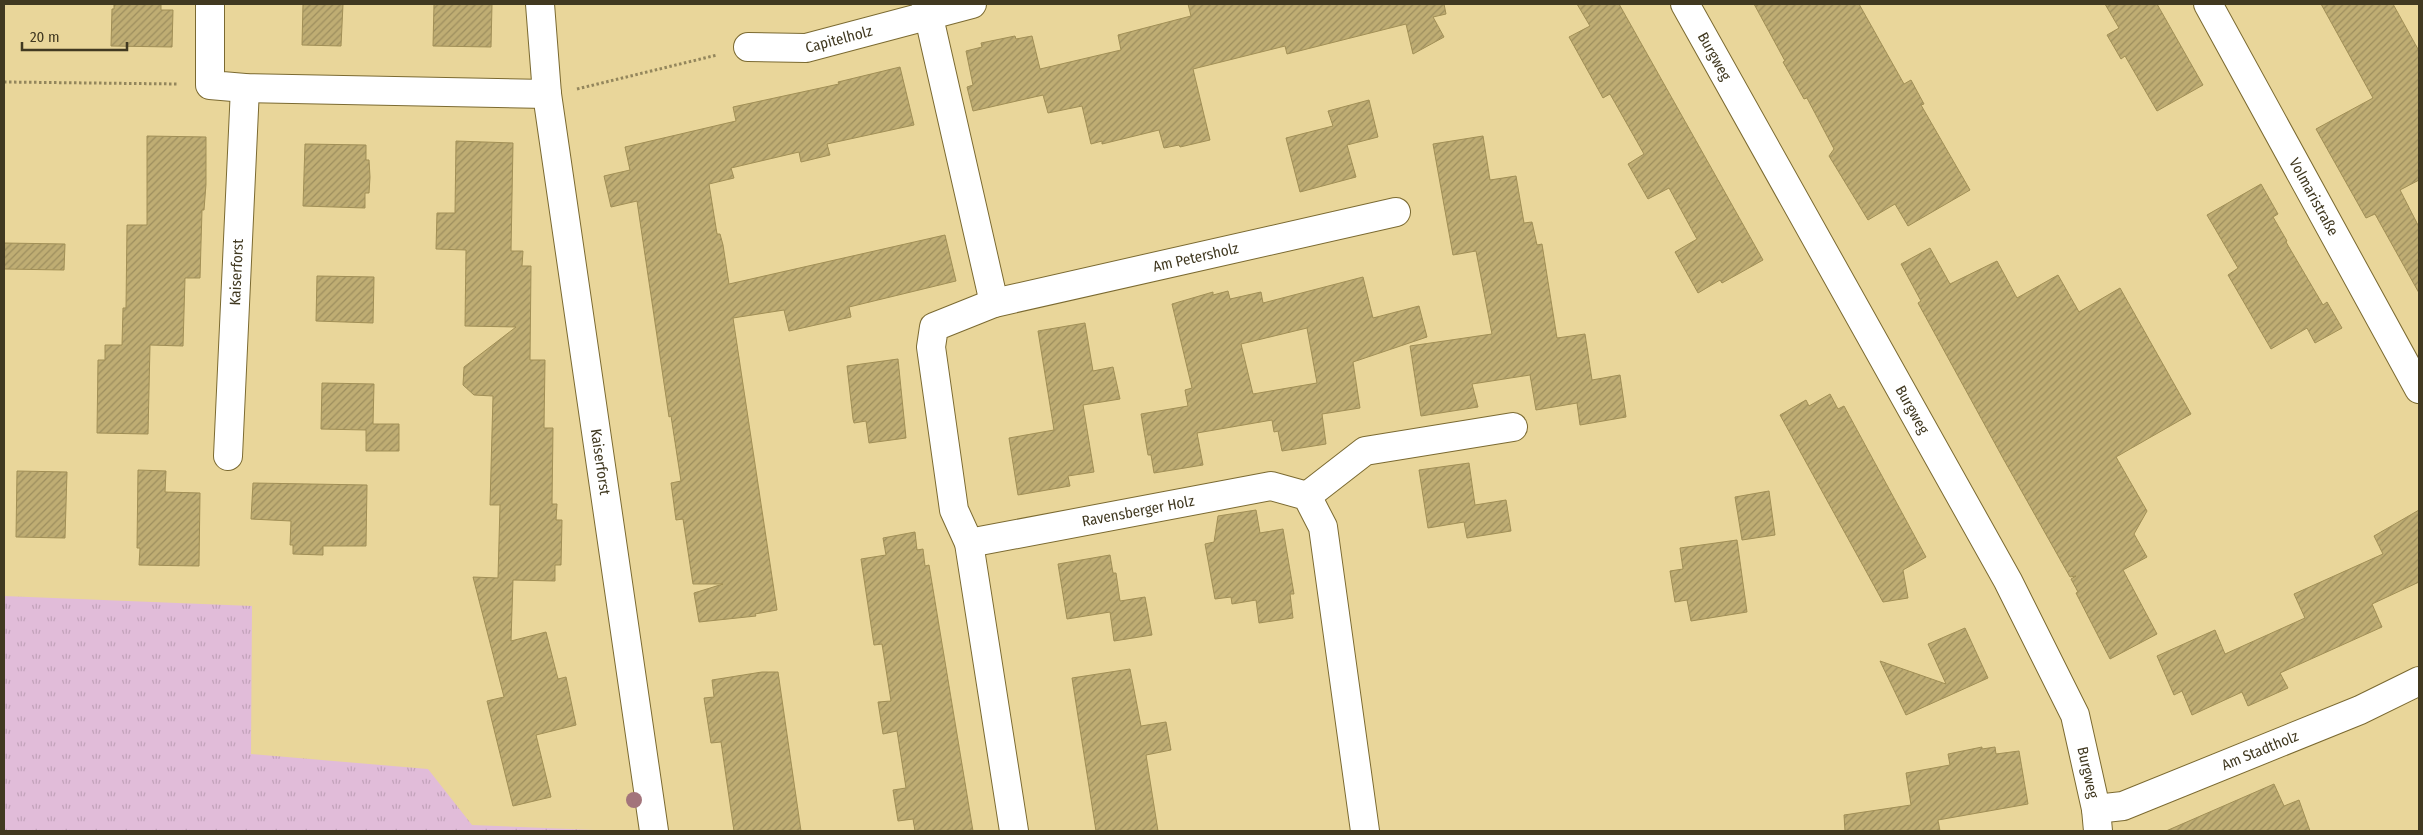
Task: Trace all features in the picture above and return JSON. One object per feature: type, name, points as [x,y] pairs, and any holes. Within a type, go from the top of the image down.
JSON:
[{"type":"street","points":[[210,4],[210,85],[244,88],[547,94]]},
{"type":"street","name":"Kaiserforst","points":[[540,4],[547,94],[654,831]]},
{"type":"street","name":"Capitelholz","points":[[748,47],[806,48],[927,9],[972,4]]},
{"type":"street","name":"Burgweg","points":[[1685,4],[2008,581],[2074,715],[2097,820]]},
{"type":"street","name":"Volmaristraße","points":[[2208,4],[2419,389]]},
{"type":"street","points":[[927,9],[994,303]]},
{"type":"street","name":"Kaiserforst","points":[[228,456],[244,88]]},
{"type":"street","name":"Am Petersholz","points":[[969,542],[954,510],[931,348],[934,327],[994,303],[1396,212]]},
{"type":"street","points":[[1366,831],[1323,527],[1307,496],[1365,451],[1513,428]]},
{"type":"street","name":"Ravensberger Holz","points":[[969,542],[1271,486],[1307,496]]},
{"type":"street","points":[[969,542],[1014,831]]},
{"type":"street","name":"Am Stadtholz","points":[[2097,820],[2123,806],[2360,710],[2419,681]]},
{"type":"path","points":[[547,94],[577,89],[748,47]]},
{"type":"path","points":[[4,82],[210,85]]},
{"type":"green space","points":[[4,596],[252,606],[251,754],[428,769],[472,825],[619,831],[4,831]]},
{"type":"building","points":[[114,4],[161,4],[161,10],[173,10],[172,47],[111,46],[112,9],[114,9]]},
{"type":"building","points":[[303,4],[343,4],[341,46],[302,45]]},
{"type":"building","points":[[434,4],[492,4],[491,47],[433,46]]},
{"type":"building","points":[[1188,4],[1444,4],[1446,14],[1433,17],[1444,37],[1413,54],[1406,24],[1287,54],[1285,46],[1193,69],[1210,140],[1180,147],[1179,145],[1164,148],[1159,130],[1102,144],[1102,141],[1091,144],[1082,106],[1048,113],[1043,95],[973,111],[967,87],[973,85],[966,51],[982,47],[981,43],[1015,36],[1016,39],[1032,36],[1040,69],[1121,50],[1118,35],[1191,16]]},
{"type":"building","points":[[1577,4],[1619,4],[1763,260],[1722,283],[1720,280],[1698,293],[1675,252],[1697,239],[1669,188],[1648,199],[1628,164],[1644,154],[1610,94],[1603,98],[1569,37],[1590,26]]},
{"type":"building","points":[[1754,4],[1859,4],[1904,84],[1911,80],[1924,104],[1921,105],[1970,190],[1908,226],[1895,204],[1868,220],[1829,156],[1834,149],[1807,98],[1804,99],[1783,62],[1785,61]]},
{"type":"building","points":[[2105,4],[2157,4],[2203,85],[2157,111],[2125,56],[2121,59],[2107,35],[2119,28]]},
{"type":"building","points":[[2321,4],[2393,4],[2419,51],[2419,180],[2400,190],[2419,227],[2419,293],[2375,214],[2366,218],[2316,129],[2373,98]]},
{"type":"building","points":[[900,67],[914,125],[827,144],[830,155],[801,162],[799,152],[731,168],[734,178],[709,184],[717,234],[720,234],[723,245],[729,284],[945,235],[956,281],[849,307],[851,317],[789,331],[784,310],[733,318],[777,610],[755,614],[756,616],[699,622],[694,593],[723,584],[693,584],[683,519],[676,520],[671,483],[681,481],[671,416],[669,417],[637,201],[611,207],[604,176],[630,170],[625,147],[736,121],[733,107],[839,84],[838,82]]},
{"type":"building","points":[[1369,100],[1378,137],[1347,145],[1356,177],[1300,192],[1286,138],[1333,126],[1328,111]]},
{"type":"building","points":[[147,136],[206,137],[206,184],[204,210],[202,210],[200,278],[185,278],[183,346],[150,345],[148,434],[97,433],[98,360],[105,360],[105,345],[122,345],[123,308],[126,308],[127,225],[147,225]]},
{"type":"building","points":[[1483,136],[1490,180],[1516,176],[1524,223],[1532,222],[1537,245],[1542,244],[1557,338],[1585,334],[1592,380],[1620,375],[1626,417],[1580,425],[1577,403],[1536,410],[1530,375],[1472,384],[1478,407],[1421,416],[1410,346],[1492,334],[1476,251],[1453,255],[1433,144]]},
{"type":"building","points":[[456,141],[513,143],[511,251],[523,251],[522,266],[531,266],[530,360],[545,360],[544,428],[553,428],[552,504],[557,504],[556,520],[562,520],[561,565],[555,565],[555,581],[513,580],[511,641],[546,632],[558,679],[566,677],[576,725],[536,735],[551,797],[513,806],[487,701],[504,697],[473,577],[498,578],[500,505],[490,505],[493,396],[474,395],[463,385],[464,367],[516,327],[465,326],[466,250],[436,249],[437,213],[455,213]]},
{"type":"building","points":[[305,144],[366,145],[366,160],[369,160],[370,177],[369,193],[365,193],[365,208],[303,206]]},
{"type":"building","points":[[2261,184],[2278,214],[2273,217],[2286,242],[2323,305],[2327,302],[2342,328],[2315,343],[2307,328],[2271,349],[2228,275],[2238,268],[2207,215]]},
{"type":"building","points":[[4,243],[65,244],[64,270],[4,269]]},
{"type":"building","points":[[1930,248],[1950,284],[1997,261],[2017,298],[2058,275],[2079,312],[2120,288],[2191,414],[2116,457],[2147,511],[2134,534],[2147,557],[2123,570],[2157,634],[2110,659],[2076,593],[2078,592],[2071,579],[2076,576],[2070,577],[1918,303],[1921,301],[1901,264]]},
{"type":"building","points":[[317,276],[374,277],[373,323],[316,321]]},
{"type":"building","points":[[1363,277],[1373,318],[1419,306],[1427,337],[1353,362],[1360,408],[1322,414],[1326,444],[1282,451],[1278,431],[1274,432],[1272,420],[1197,433],[1203,465],[1154,473],[1151,455],[1148,455],[1141,414],[1188,406],[1185,390],[1192,388],[1172,304],[1213,292],[1213,295],[1228,291],[1230,299],[1261,292],[1263,303]],"holes":[[[1307,328],[1317,383],[1253,394],[1241,344]]]},
{"type":"building","points":[[1085,323],[1093,371],[1113,367],[1120,399],[1083,405],[1094,472],[1068,476],[1070,486],[1018,495],[1009,438],[1054,430],[1038,331]]},
{"type":"building","points":[[898,359],[906,438],[869,443],[866,421],[854,423],[847,366]]},
{"type":"building","points":[[322,383],[374,384],[373,424],[399,424],[399,451],[366,451],[366,430],[321,429]]},
{"type":"building","points":[[1830,394],[1838,409],[1844,406],[1926,557],[1903,570],[1908,598],[1883,602],[1780,415],[1806,400],[1809,406]]},
{"type":"building","points":[[1469,463],[1475,505],[1506,500],[1511,531],[1467,538],[1464,522],[1428,528],[1419,470]]},
{"type":"building","points":[[138,470],[166,471],[165,492],[200,493],[199,566],[139,565],[140,548],[137,548]]},
{"type":"building","points":[[17,471],[67,472],[65,538],[16,537]]},
{"type":"building","points":[[253,483],[367,485],[366,546],[323,546],[323,555],[293,554],[293,545],[290,545],[291,521],[251,519]]},
{"type":"building","points":[[1769,491],[1775,535],[1742,540],[1735,497]]},
{"type":"building","points":[[1256,510],[1260,533],[1283,529],[1294,594],[1290,594],[1293,618],[1259,623],[1256,600],[1232,604],[1231,597],[1215,599],[1205,544],[1214,542],[1218,516]]},
{"type":"building","points":[[2419,510],[2419,582],[2372,604],[2382,627],[2280,673],[2288,688],[2248,706],[2242,692],[2192,715],[2182,691],[2174,695],[2157,656],[2215,630],[2225,654],[2305,618],[2294,594],[2383,554],[2374,536]]},
{"type":"building","points":[[915,532],[917,550],[923,549],[925,566],[929,565],[973,831],[915,831],[913,819],[898,821],[893,790],[906,788],[897,731],[883,734],[878,702],[891,701],[882,644],[874,645],[861,559],[886,555],[883,538]]},
{"type":"building","points":[[1737,540],[1747,612],[1691,621],[1687,600],[1675,602],[1670,571],[1683,569],[1680,548]]},
{"type":"building","points":[[1110,555],[1113,573],[1116,573],[1120,601],[1145,597],[1152,635],[1114,641],[1110,612],[1067,619],[1058,564]]},
{"type":"building","points":[[1965,628],[1988,678],[1906,715],[1880,661],[1946,684],[1928,644]]},
{"type":"building","points":[[1130,669],[1141,726],[1166,722],[1171,750],[1146,755],[1158,831],[1096,831],[1072,678]]},
{"type":"building","points":[[762,672],[778,672],[801,831],[734,831],[721,742],[711,743],[704,698],[714,697],[712,680]]},
{"type":"building","points":[[1982,747],[1982,749],[1995,747],[1996,754],[2019,751],[2028,804],[1938,820],[1940,831],[1845,831],[1844,815],[1911,805],[1906,773],[1950,765],[1948,754]]},
{"type":"building","points":[[2274,784],[2284,806],[2299,800],[2310,831],[2166,831]]}]
